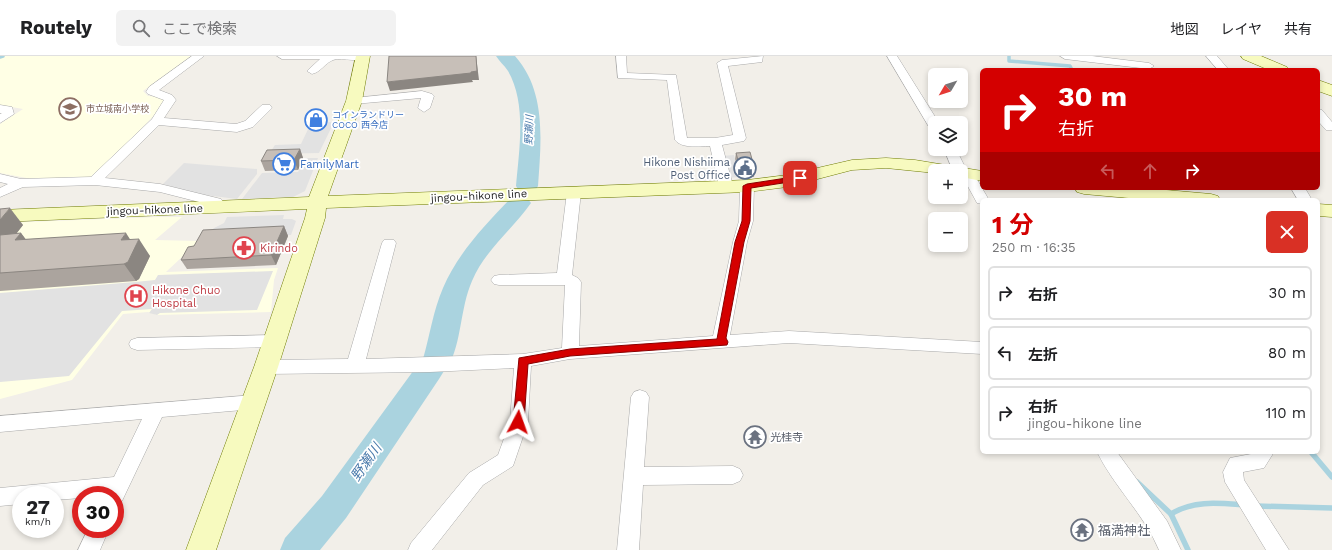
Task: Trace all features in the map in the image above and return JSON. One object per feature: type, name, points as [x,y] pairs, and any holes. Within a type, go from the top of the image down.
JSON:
[{"type":"main road","points":[[201,550],[254,402],[315,218],[319,191],[354,101],[363,56]]},
{"type":"main road","points":[[1248,56],[1277,68]]},
{"type":"main road","points":[[1320,86],[1332,91]]},
{"type":"main road","name":"jingou-hikone line","points":[[0,216],[747,186],[787,181],[852,166],[886,163],[928,167]]},
{"type":"main road","points":[[968,173],[980,176]]},
{"type":"main road","points":[[1105,190],[1190,198]]},
{"type":"main road","points":[[1320,210],[1332,211]]},
{"type":"street","points":[[95,181],[156,121],[170,100],[168,97],[152,92],[153,89],[199,56]]},
{"type":"street","points":[[282,56],[363,56]]},
{"type":"street","points":[[621,56],[622,76],[672,77],[681,140],[684,142],[715,142],[740,138],[722,63],[758,60],[758,56]]},
{"type":"street","points":[[892,56],[928,116]]},
{"type":"street","points":[[1066,56],[1144,68]]},
{"type":"street","points":[[1066,56],[1073,68]]},
{"type":"street","points":[[1142,56],[1149,68]]},
{"type":"street","points":[[1211,56],[1222,68]]},
{"type":"street","points":[[312,71],[330,57]]},
{"type":"street","points":[[354,101],[422,94],[428,96],[424,108]]},
{"type":"street","points":[[156,121],[237,128],[249,124],[266,108]]},
{"type":"street","points":[[0,109],[8,110],[8,114],[0,119]]},
{"type":"street","points":[[1320,116],[1327,127]]},
{"type":"street","points":[[715,142],[726,186]]},
{"type":"street","points":[[968,177],[981,198]]},
{"type":"street","points":[[0,178],[21,183],[95,181],[160,188],[216,202],[220,207]]},
{"type":"street","points":[[0,193],[21,183]]},
{"type":"street","points":[[723,342],[721,338],[740,242],[746,221],[747,186]]},
{"type":"street","points":[[564,278],[574,192]]},
{"type":"street","points":[[355,366],[389,243]]},
{"type":"street","points":[[499,280],[564,278],[573,282],[570,353]]},
{"type":"street","points":[[266,367],[430,365],[523,361],[570,353],[789,338],[822,338],[896,344],[980,348]]},
{"type":"street","points":[[136,344],[273,341]]},
{"type":"street","points":[[419,550],[476,479],[506,460],[518,422],[523,361]]},
{"type":"street","points":[[628,550],[640,397]]},
{"type":"street","points":[[0,424],[154,412],[254,402]]},
{"type":"street","points":[[119,486],[154,412]]},
{"type":"street","points":[[1108,454],[1160,528],[1170,550]]},
{"type":"street","points":[[1263,454],[1257,462],[1236,464],[1233,472],[1235,482],[1278,550]]},
{"type":"street","points":[[635,476],[733,475]]},
{"type":"street","points":[[0,497],[72,493]]},
{"type":"street","points":[[89,550],[95,538]]},
{"type":"shaded area","points":[[5,56],[192,56],[143,91],[148,96],[161,97],[165,100],[164,105],[93,179],[32,179],[0,173],[0,124],[23,109],[0,105],[0,58]]},
{"type":"shaded area","points":[[334,122],[319,153],[269,154],[275,145],[301,144],[311,123]]},
{"type":"shaded area","points":[[734,155],[739,177],[726,178],[722,156]]},
{"type":"shaded area","points":[[305,158],[318,158],[305,191],[293,197],[242,199],[262,173],[298,172]]},
{"type":"shaded area","points":[[184,163],[257,169],[257,174],[237,199],[197,194],[163,184]]},
{"type":"shaded area","points":[[284,215],[283,219],[292,219],[296,221],[291,235],[202,239],[214,228],[224,223],[227,217]]},
{"type":"shaded area","name":"Hikone Chuo Hospital","points":[[182,217],[155,240],[199,241],[166,272],[278,268],[274,280],[271,312],[157,315],[148,312],[123,314],[72,380],[0,399],[0,223]]},
{"type":"shaded area","points":[[273,271],[257,310],[160,313],[157,315],[149,313],[152,309],[122,311],[69,376],[0,382],[0,293],[155,280],[158,275]]},
{"type":"building","points":[[389,56],[476,56],[477,71],[471,73],[387,82]]},
{"type":"building","points":[[300,149],[294,160],[261,161],[267,150]]},
{"type":"building","points":[[750,152],[755,170],[741,171],[736,153]]},
{"type":"building","points":[[10,208],[0,220],[0,209]]},
{"type":"building","points":[[284,226],[271,255],[181,260],[188,247],[194,246],[203,230]]},
{"type":"building","points":[[21,233],[15,240],[126,233],[121,240],[139,239],[128,262],[124,264],[0,273],[0,235]]},
{"type":"waterway","name":"野瀬川","points":[[505,56],[516,68],[523,83],[527,99],[530,117],[527,186]]},
{"type":"waterway","points":[[1009,56],[1009,61],[1070,66],[1071,68]]},
{"type":"waterway","name":"野瀬川","points":[[438,359],[452,298],[460,279],[479,248],[519,203]]},
{"type":"waterway","name":"野瀬川","points":[[298,550],[334,507],[429,371]]},
{"type":"waterway","points":[[1313,454],[1332,477]]},
{"type":"waterway","points":[[1137,482],[1171,514]]},
{"type":"waterway","points":[[1171,514],[1188,506],[1197,504],[1216,503],[1244,505]]},
{"type":"waterway","points":[[1256,506],[1332,508]]},
{"type":"waterway","points":[[1171,514],[1188,550]]},
{"type":"place","name":"市立城南小学校","points":[[70,109]]},
{"type":"place","name":"コインランドリー COCO 西今店","points":[[316,120]]},
{"type":"place","name":"FamilyMart","points":[[284,164]]},
{"type":"place","name":"Hikone Nishiima Post Office","points":[[745,168]]},
{"type":"place","name":"Kirindo","points":[[244,248]]},
{"type":"place","name":"Hikone Chuo Hospital","points":[[136,296]]},
{"type":"place","name":"光桂寺","points":[[755,437]]},
{"type":"place","name":"福満神社","points":[[1082,530]]},
{"type":"route","points":[[518,422],[523,361],[570,353],[723,342],[721,338],[740,242],[746,221],[747,186],[800,178]]}]
